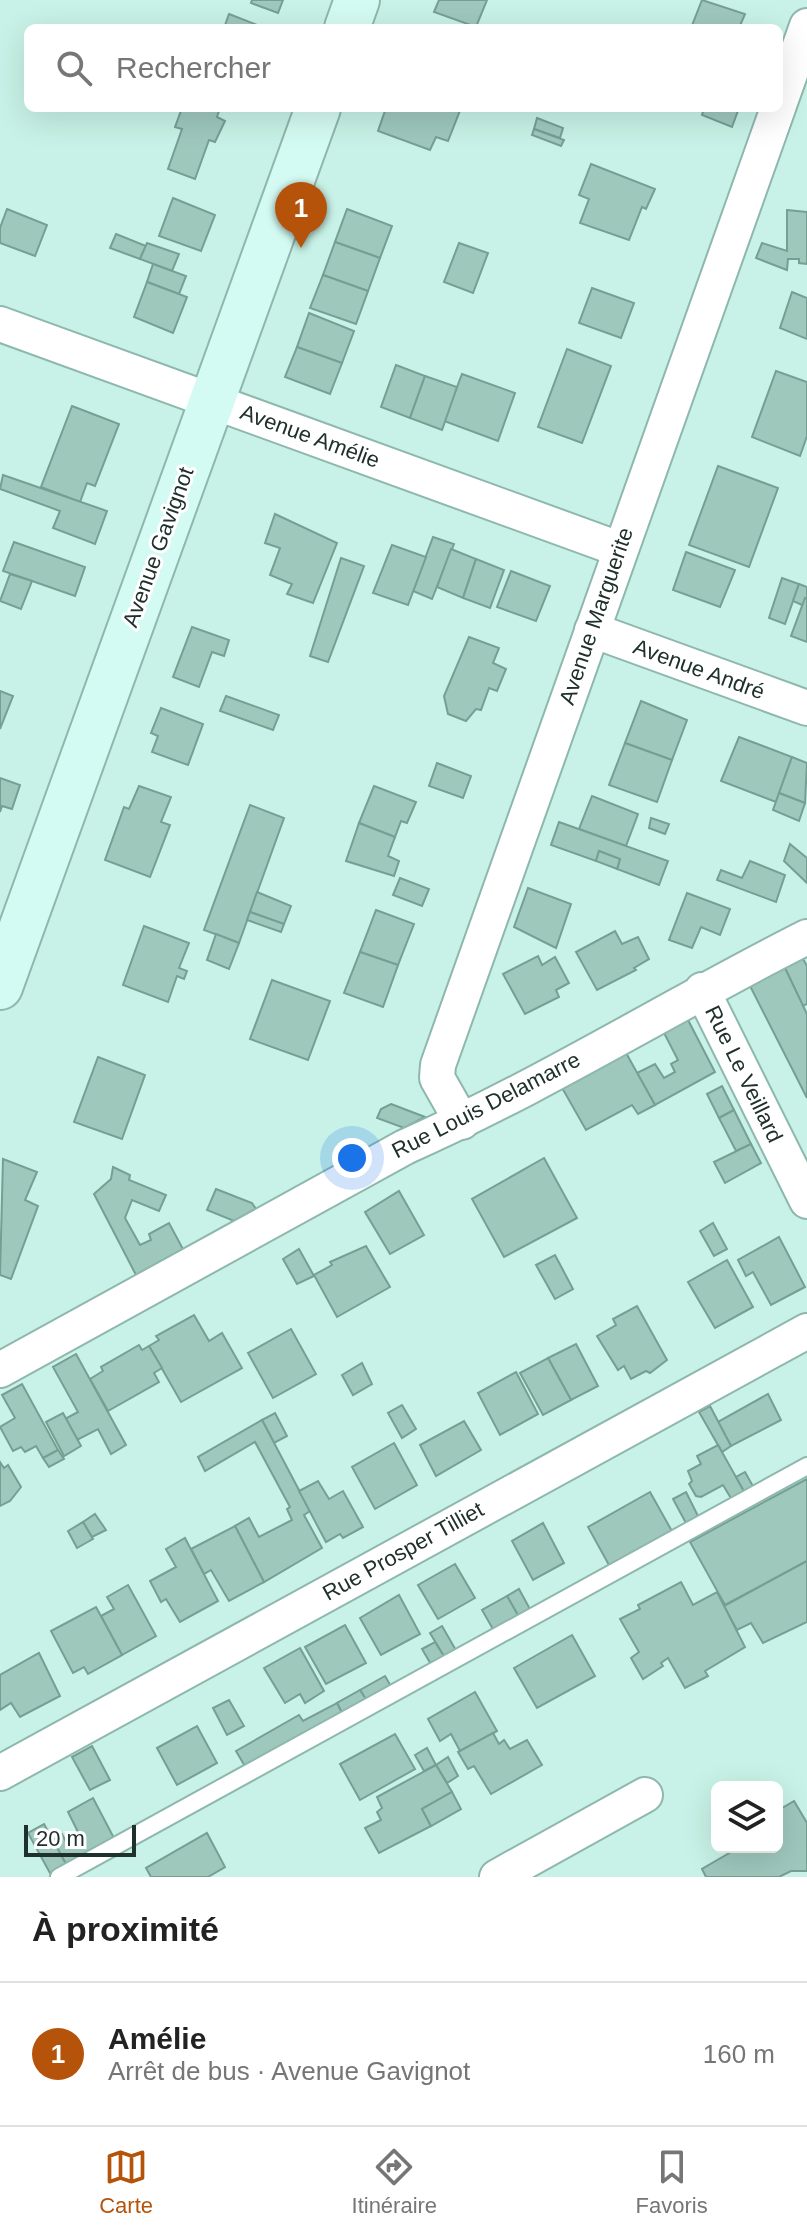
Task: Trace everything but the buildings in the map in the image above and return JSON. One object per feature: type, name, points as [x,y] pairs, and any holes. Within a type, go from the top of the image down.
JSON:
[{"type":"street","points":[[348,24],[357,0]]},
{"type":"street","name":"Avenue Marguerite","points":[[783,92],[807,26]]},
{"type":"street","name":"Avenue Gavignot","points":[[0,987],[317,112]]},
{"type":"street","name":"Avenue Marguerite","points":[[462,1122],[437,1078],[438,1065],[776,112]]},
{"type":"street","name":"Avenue Amélie","points":[[0,324],[619,549]]},
{"type":"street","name":"Avenue André","points":[[592,630],[807,708]]},
{"type":"street","name":"Rue Louis Delamarre","points":[[0,1370],[405,1147],[462,1122],[702,990],[807,937]]},
{"type":"street","name":"Rue Le Veillard","points":[[702,990],[807,1201]]},
{"type":"street","name":"Rue Prosper Tilliet","points":[[0,1773],[807,1331]]},
{"type":"street","points":[[497,1877],[645,1795]]},
{"type":"lane","points":[[59,1877],[807,1466]]},
{"type":"place","name":"Amélie","points":[[301,248]]}]
